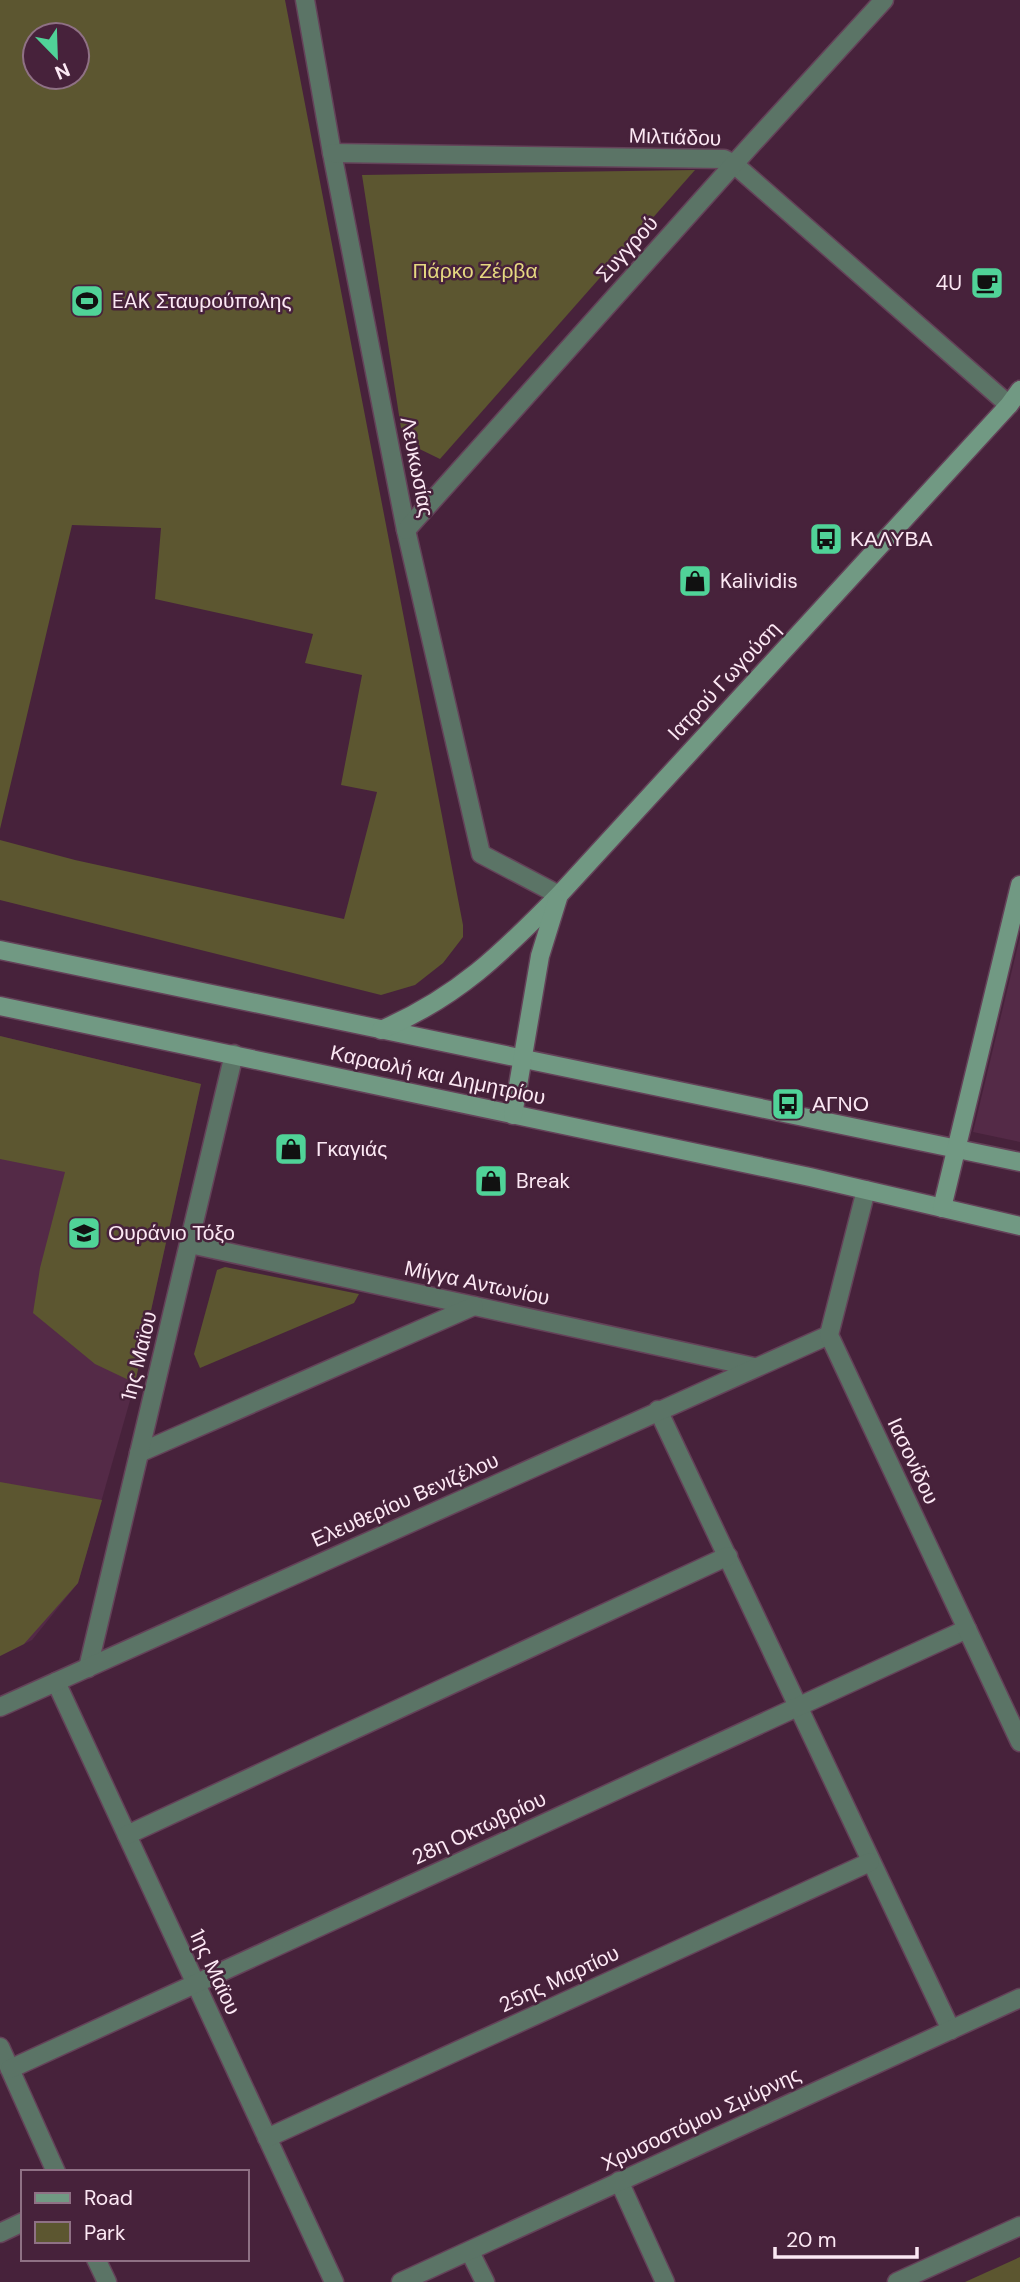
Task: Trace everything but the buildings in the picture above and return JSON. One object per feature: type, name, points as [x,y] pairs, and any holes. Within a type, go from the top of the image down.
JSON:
[{"type":"main road","name":"Ιατρού Γωγούση","points":[[381,1030],[428,1008],[481,971],[507,948],[1016,407],[1020,390]]},
{"type":"main road","points":[[1020,885],[942,1208],[1020,1226]]},
{"type":"main road","points":[[513,1115],[540,956],[559,895]]},
{"type":"main road","name":"Καραολή και Δημητρίου","points":[[0,950],[956,1150]]},
{"type":"main road","name":"Καραολή και Δημητρίου","points":[[0,1006],[234,1054],[942,1208]]},
{"type":"main road","points":[[956,1150],[1020,1162]]},
{"type":"street","name":"Λευκωσίας","points":[[305,0],[332,153],[406,530],[481,854],[559,895]]},
{"type":"street","name":"Συγγρού","points":[[406,530],[884,0]]},
{"type":"street","name":"Μιλτιάδου","points":[[332,153],[724,159],[734,164],[1016,407]]},
{"type":"street","name":"1ης Μαϊου","points":[[88,1668],[234,1054]]},
{"type":"street","points":[[829,1335],[866,1190]]},
{"type":"street","name":"Μίγγα Αντωνίου","points":[[190,1244],[754,1367]]},
{"type":"street","points":[[139,1452],[474,1306]]},
{"type":"street","name":"Ελευθερίου Βενιζέλου","points":[[0,1707],[829,1335]]},
{"type":"street","name":"Ιασονίδου","points":[[829,1335],[1020,1742]]},
{"type":"street","points":[[658,1410],[951,2030]]},
{"type":"street","points":[[127,1835],[728,1556]]},
{"type":"street","name":"28η Οκτωβρίου","points":[[10,2069],[967,1629]]},
{"type":"street","name":"1ης Μαϊου","points":[[56,1682],[334,2282]]},
{"type":"street","name":"25ης Μαρτίου","points":[[267,2138],[870,1862]]},
{"type":"street","name":"Χρυσοστόμου Σμύρνης","points":[[401,2282],[1020,1998]]},
{"type":"street","points":[[0,2048],[55,2170]]},
{"type":"street","points":[[619,2181],[665,2282]]},
{"type":"street","points":[[0,2233],[21,2223]]},
{"type":"street","points":[[897,2282],[1020,2227]]},
{"type":"street","points":[[470,2252],[485,2282]]},
{"type":"street","points":[[97,2261],[107,2282]]},
{"type":"shaded area","points":[[1020,937],[1020,1142],[973,1132]]},
{"type":"shaded area","name":"Ουράνιο Τόξο","points":[[0,1036],[201,1084],[135,1383],[78,1583],[32,1640],[0,1656]]},
{"type":"green space","points":[[0,0],[285,0],[463,925],[463,937],[443,963],[415,985],[381,995],[0,900],[0,840],[75,860],[344,919],[377,792],[341,785],[362,675],[305,663],[313,634],[155,599],[161,528],[72,525],[0,829]]},
{"type":"green space","name":"Πάρκο Ζέρβα","points":[[695,170],[440,459],[403,441],[362,175]]},
{"type":"green space","points":[[0,1036],[201,1084],[135,1383],[95,1364],[33,1313],[40,1268],[65,1172],[0,1159]]},
{"type":"green space","points":[[225,1267],[359,1294],[354,1303],[200,1368],[194,1354],[217,1270]]},
{"type":"green space","points":[[0,1482],[102,1500],[78,1583],[24,1644],[0,1656]]},
{"type":"green space","points":[[1020,2257],[1020,2282],[965,2282]]},
{"type":"place","name":"4U","points":[[987,283]]},
{"type":"place","name":"EAK Σταυρούπολης","points":[[87,301]]},
{"type":"place","name":"ΚΑΛΥΒΑ","points":[[826,539]]},
{"type":"place","name":"Kalividis","points":[[695,581]]},
{"type":"place","name":"ΑΓΝΟ","points":[[788,1104]]},
{"type":"place","name":"Γκαγιάς","points":[[291,1149]]},
{"type":"place","name":"Break","points":[[491,1181]]},
{"type":"place","name":"Ουράνιο Τόξο","points":[[84,1233]]}]
